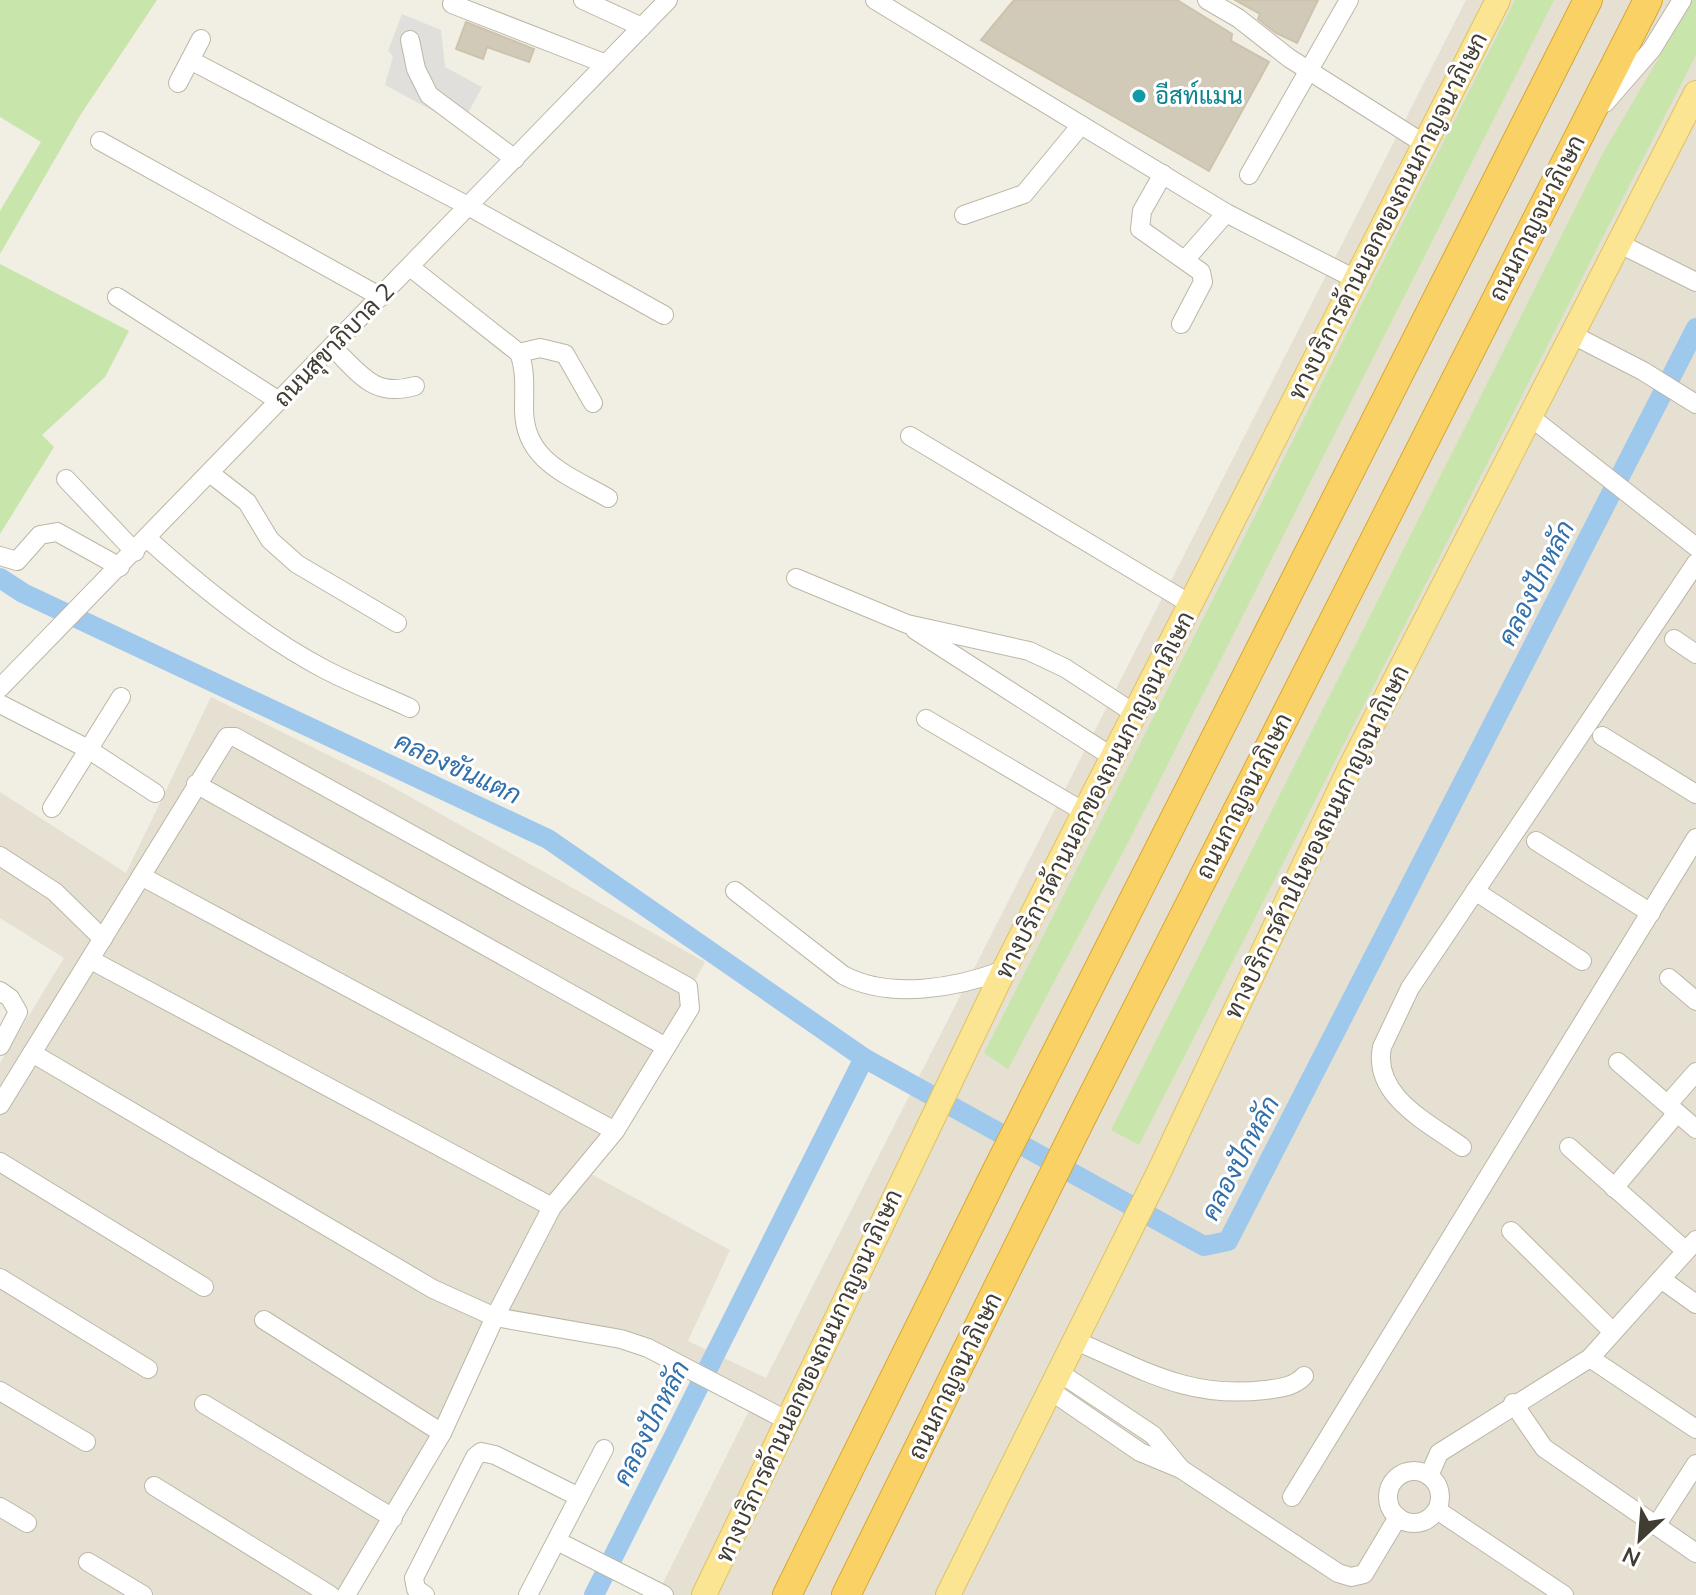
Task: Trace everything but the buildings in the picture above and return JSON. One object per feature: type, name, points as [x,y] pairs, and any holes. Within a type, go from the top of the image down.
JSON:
[{"type":"highway","points":[[787,1595],[997,1170],[1588,0]]},
{"type":"highway","name":"ถนนกาญจนาภิเษก","points":[[846,1595],[1083,1115],[1648,0]]},
{"type":"main road","name":"ทางบริการด้านนอกของถนนกาญจนาภิเษก","points":[[704,1595],[790,1422],[1004,970],[1137,715],[1423,143],[1498,0]]},
{"type":"main road","name":"ทางบริการด้านในของถนนกาญจนาภิเษก","points":[[948,1595],[1159,1172],[1351,766],[1528,415],[1695,98]]},
{"type":"street","points":[[583,0],[642,27]]},
{"type":"street","name":"ถนนสุขาภิบาล 2","points":[[0,688],[668,0]]},
{"type":"street","points":[[875,0],[1226,213],[1355,279]]},
{"type":"street","points":[[1207,0],[1423,143]]},
{"type":"street","points":[[1249,175],[1349,0]]},
{"type":"street","points":[[1580,131],[1652,49],[1682,0]]},
{"type":"street","points":[[452,4],[606,64]]},
{"type":"street","points":[[178,83],[201,39]]},
{"type":"street","points":[[410,40],[416,69],[429,95],[515,159]]},
{"type":"street","points":[[190,60],[468,206],[664,315]]},
{"type":"street","points":[[964,215],[1024,194],[1081,125]]},
{"type":"street","points":[[100,141],[381,297]]},
{"type":"street","points":[[1163,174],[1142,211],[1140,229],[1201,272],[1203,282],[1181,324]]},
{"type":"street","points":[[1185,260],[1226,213]]},
{"type":"street","points":[[1618,243],[1692,280]]},
{"type":"street","points":[[410,267],[519,353],[523,364],[524,422],[529,443],[544,461],[608,498]]},
{"type":"street","points":[[117,297],[279,401]]},
{"type":"street","points":[[1571,334],[1643,371],[1695,404]]},
{"type":"street","points":[[332,347],[378,388],[390,391],[415,386]]},
{"type":"street","points":[[519,353],[540,348],[565,354],[573,363],[593,403]]},
{"type":"street","points":[[1528,415],[1638,499],[1689,528],[1696,547]]},
{"type":"street","points":[[910,436],[1192,605]]},
{"type":"street","points":[[211,474],[247,502],[270,540],[297,564],[342,594],[397,623]]},
{"type":"street","points":[[66,479],[141,545],[289,647],[325,670],[410,708]]},
{"type":"street","points":[[0,556],[17,561],[40,535],[57,532],[120,567]]},
{"type":"street","points":[[1462,1147],[1396,1100],[1381,1055],[1410,988],[1695,566]]},
{"type":"street","points":[[796,578],[907,624],[1029,651],[1065,668],[1137,715]]},
{"type":"street","points":[[907,624],[1114,758]]},
{"type":"street","points":[[1674,639],[1696,654]]},
{"type":"street","points":[[52,808],[121,697]]},
{"type":"street","points":[[0,704],[88,749],[155,793]]},
{"type":"street","points":[[926,719],[1086,813]]},
{"type":"street","points":[[1602,736],[1696,794]]},
{"type":"street","points":[[0,1105],[227,737],[235,737],[688,987],[690,1008],[615,1131],[552,1207],[495,1317],[442,1433],[346,1595]]},
{"type":"street","points":[[196,784],[666,1047]]},
{"type":"street","points":[[1292,1497],[1696,838]]},
{"type":"street","points":[[1536,841],[1651,913]]},
{"type":"street","points":[[0,856],[55,892],[103,939]]},
{"type":"street","points":[[141,876],[615,1131]]},
{"type":"street","points":[[735,891],[843,975],[861,985],[892,988],[967,984],[1004,970]]},
{"type":"street","points":[[1475,891],[1582,961]]},
{"type":"street","points":[[91,960],[552,1207]]},
{"type":"street","points":[[1669,978],[1696,1001]]},
{"type":"street","points":[[0,991],[10,998],[18,1012],[0,1046]]},
{"type":"street","points":[[32,1053],[433,1289],[495,1317],[621,1339],[727,1387],[790,1422]]},
{"type":"street","points":[[1618,1062],[1696,1129]]},
{"type":"street","points":[[1614,1188],[1696,1072]]},
{"type":"street","points":[[1429,1476],[1439,1453],[1513,1403],[1590,1358],[1691,1246],[1614,1188],[1569,1147]]},
{"type":"street","points":[[0,1162],[204,1287]]},
{"type":"street","points":[[1511,1231],[1613,1332]]},
{"type":"street","points":[[0,1278],[148,1369]]},
{"type":"street","points":[[1661,1279],[1696,1304]]},
{"type":"street","points":[[264,1320],[442,1433]]},
{"type":"street","points":[[1076,1341],[1186,1388],[1211,1392],[1278,1388],[1297,1384],[1304,1376]]},
{"type":"street","points":[[1590,1358],[1696,1429]]},
{"type":"street","points":[[1055,1382],[1153,1435],[1181,1469],[1324,1566],[1351,1577],[1364,1574],[1398,1517]]},
{"type":"street","points":[[0,1391],[86,1442]]},
{"type":"street","points":[[1513,1403],[1544,1448],[1696,1553]]},
{"type":"street","points":[[204,1404],[393,1518]]},
{"type":"street","points":[[528,1595],[604,1449]]},
{"type":"street","points":[[425,1595],[416,1589],[414,1578],[475,1457],[481,1452],[495,1455],[579,1497]]},
{"type":"street","points":[[1656,1526],[1696,1464]]},
{"type":"street","points":[[1418,1471],[1429,1476],[1437,1486],[1440,1498],[1437,1510],[1428,1519],[1417,1523],[1398,1517],[1389,1503],[1389,1490],[1395,1479],[1418,1471]]},
{"type":"street","points":[[154,1486],[330,1595]]},
{"type":"street","points":[[0,1507],[27,1523]]},
{"type":"street","points":[[1437,1510],[1564,1595]]},
{"type":"street","points":[[557,1541],[664,1595]]},
{"type":"street","points":[[88,1562],[143,1595]]},
{"type":"shaded area","points":[[1466,0],[1696,0],[1696,1595],[657,1595],[753,1403],[668,1359],[563,1331],[493,1324],[347,1595],[0,1595],[0,1063],[64,958],[0,918],[0,792],[126,873],[211,697],[387,784],[705,962],[591,1174],[730,1250],[688,1341],[766,1378]]},
{"type":"shaded area","points":[[402,14],[441,30],[445,67],[482,87],[461,126],[385,85],[393,56],[388,51]]},
{"type":"green space","points":[[0,0],[157,0],[81,114],[0,254],[0,211],[41,142],[0,117]]},
{"type":"green space","points":[[1515,0],[1554,0],[1131,837],[1008,1069],[984,1053]]},
{"type":"green space","points":[[1693,0],[1696,0],[1696,55],[1139,1145],[1111,1130],[1604,151]]},
{"type":"green space","points":[[0,264],[129,331],[105,377],[42,435],[54,447],[0,534]]},
{"type":"waterway","name":"คลองปักหลัก","points":[[0,578],[23,593],[548,839],[864,1058],[1204,1246],[1228,1241],[1696,328]]},
{"type":"waterway","name":"คลองปักหลัก","points":[[594,1595],[864,1058]]},
{"type":"place","name":"อีสท์แมน","points":[[1139,96]]},
{"type":"water label","name":"คลองขันแตก","points":[[458,768]]}]
